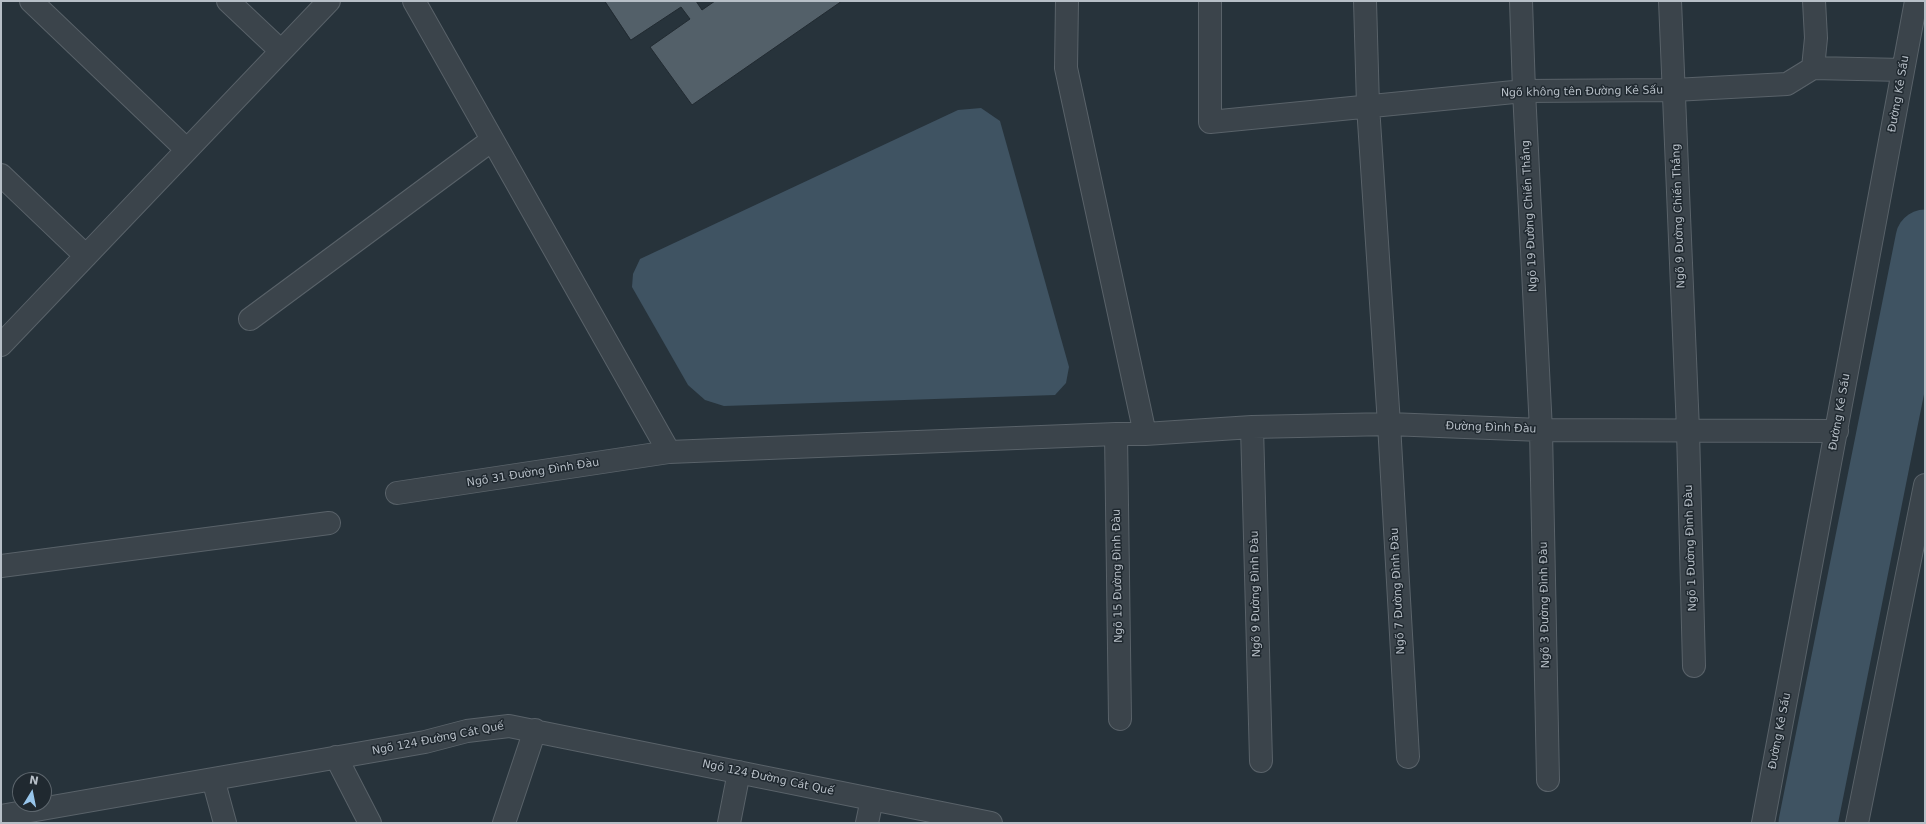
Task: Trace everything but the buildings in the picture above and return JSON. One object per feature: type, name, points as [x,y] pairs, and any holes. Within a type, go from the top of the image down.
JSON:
[{"type":"street","points":[[31,1],[187,150]]},
{"type":"street","points":[[228,1],[281,51]]},
{"type":"street","points":[[1,345],[329,1]]},
{"type":"street","points":[[414,1],[669,452]]},
{"type":"street","points":[[1067,1],[1066,68],[1145,434]]},
{"type":"street","name":"Ngõ không tên Đường Kẻ Sấu","points":[[1210,1],[1210,122],[1524,91],[1674,90],[1787,84],[1813,68]]},
{"type":"street","name":"Ngõ 7 Đường Đình Đàu","points":[[1365,1],[1368,106],[1389,424],[1408,758]]},
{"type":"street","name":"Ngõ 19 Đường Chiến Thắng","points":[[1521,1],[1541,430]]},
{"type":"street","name":"Ngõ 9 Đường Chiến Thắng","points":[[1670,1],[1688,430]]},
{"type":"street","points":[[1814,1],[1816,38],[1813,68],[1903,70]]},
{"type":"street","name":"Đường Kẻ Sấu","points":[[1763,823],[1837,432],[1916,1]]},
{"type":"street","points":[[250,319],[492,140]]},
{"type":"street","points":[[1,175],[86,256]]},
{"type":"street","name":"Đường Đình Đàu","points":[[1116,434],[1145,434],[1252,427],[1389,424],[1541,430],[1837,432]]},
{"type":"street","name":"Ngõ 9 Đường Đình Đàu","points":[[1252,427],[1260,761]]},
{"type":"street","name":"Ngõ 3 Đường Đình Đàu","points":[[1541,430],[1548,780]]},
{"type":"street","name":"Ngõ 1 Đường Đình Đàu","points":[[1688,430],[1694,666]]},
{"type":"street","name":"Ngõ 31 Đường Đình Đàu","points":[[396,493],[669,452],[1116,434]]},
{"type":"street","name":"Ngõ 15 Đường Đình Đàu","points":[[1116,434],[1120,719]]},
{"type":"street","points":[[1857,823],[1925,486]]},
{"type":"street","points":[[1,566],[328,523]]},
{"type":"street","name":"Ngõ 124 Đường Cát Quế","points":[[1,816],[57,815],[213,779],[336,758],[488,728],[509,726],[535,730],[991,823]]},
{"type":"street","points":[[504,823],[535,730]]},
{"type":"street","points":[[336,758],[370,823]]},
{"type":"street","points":[[729,823],[739,772]]},
{"type":"street","points":[[213,779],[226,823]]},
{"type":"street","points":[[867,823],[872,799]]},
{"type":"water","points":[[981,108],[1000,121],[1069,367],[1066,383],[1055,395],[724,406],[705,400],[688,385],[632,287],[633,274],[640,259],[958,110]]},
{"type":"waterway","points":[[1808,823],[1925,239]]}]
